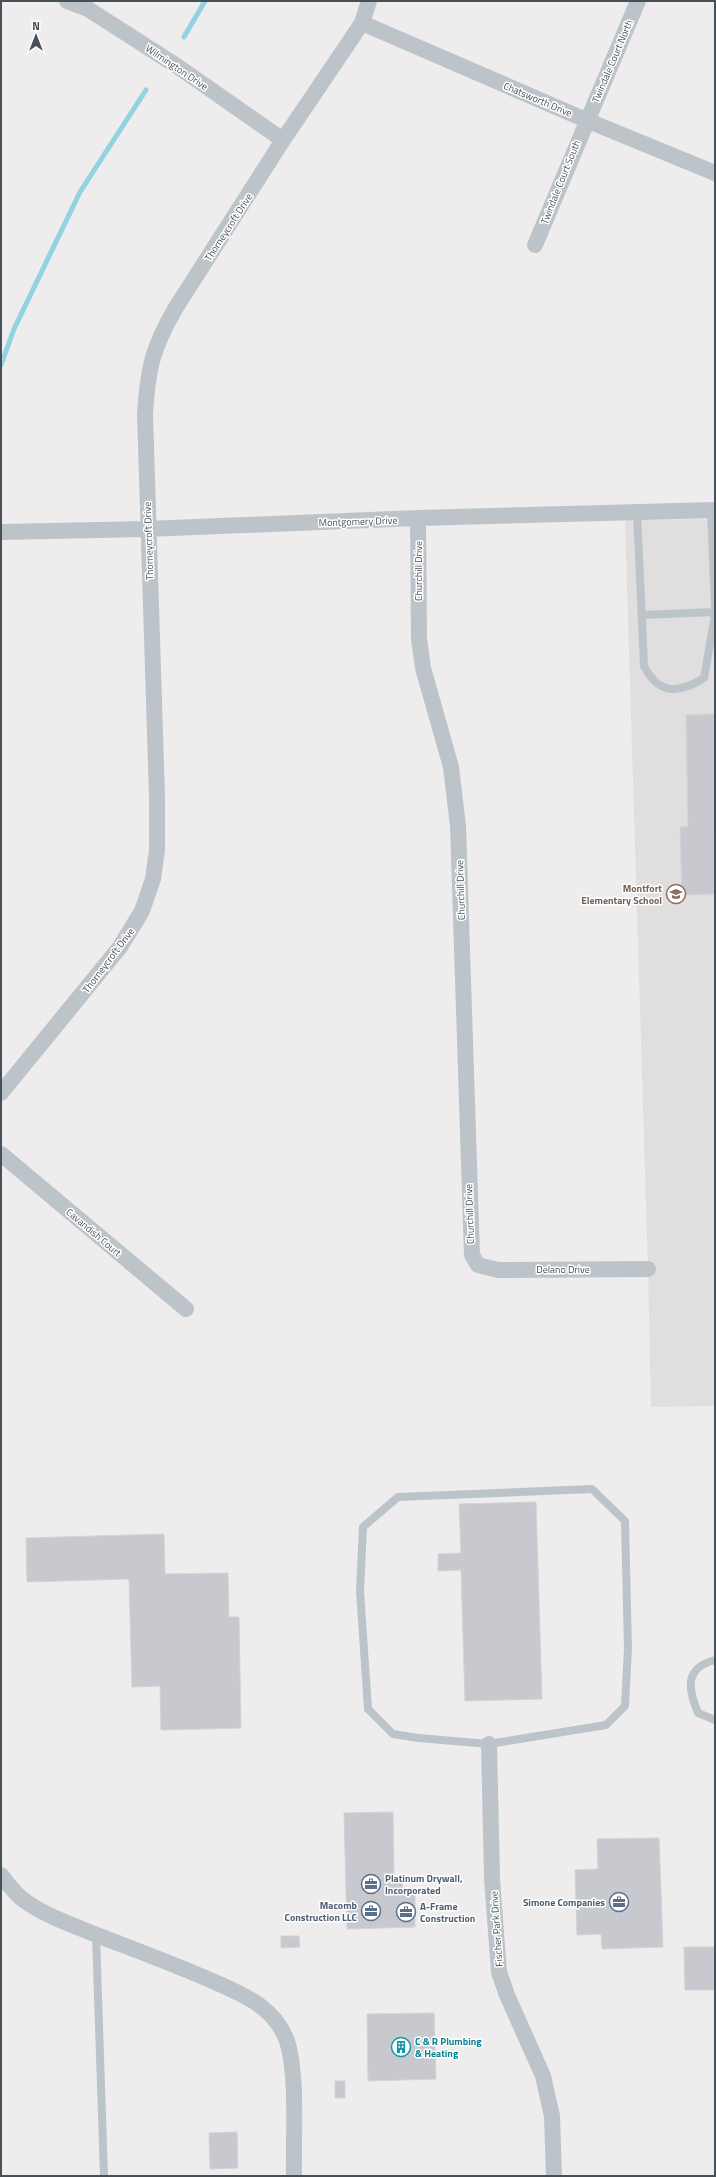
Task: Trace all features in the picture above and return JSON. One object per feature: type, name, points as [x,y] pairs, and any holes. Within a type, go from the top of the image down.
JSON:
[{"type":"street","name":"Wilmington Drive","points":[[67,1],[88,9],[170,62],[284,140]]},
{"type":"street","name":"Thorneycroft Drive","points":[[1,1093],[120,947],[142,911],[153,879],[157,850],[157,797],[144,414],[147,379],[152,355],[162,332],[175,309],[284,140],[362,24],[369,1]]},
{"type":"street","name":"Twindale Court North","points":[[586,120],[638,1]]},
{"type":"street","name":"Chatsworth Drive","points":[[362,24],[586,120],[715,173]]},
{"type":"street","name":"Twindale Court South","points":[[535,245],[586,120]]},
{"type":"street","name":"Montgomery Drive","points":[[1,532],[147,529],[418,518],[713,510]]},
{"type":"street","name":"Churchill Drive","points":[[418,518],[419,639],[423,668],[451,767],[458,826],[470,1249],[478,1265]]},
{"type":"street","name":"Cavandish Court","points":[[1,1154],[186,1309]]},
{"type":"street","name":"Delano Drive","points":[[478,1265],[498,1270],[648,1269]]},
{"type":"street","name":"Fischer Park Drive","points":[[489,1744],[492,1879],[499,1972],[507,1995],[543,2076],[552,2116],[554,2176]]},
{"type":"street","points":[[1,1875],[11,1889],[22,1899],[59,1920],[190,1971],[255,2000],[267,2010],[277,2022],[286,2040],[292,2063],[294,2176]]},
{"type":"lane","points":[[713,510],[715,608]]},
{"type":"lane","points":[[637,512],[644,666],[651,680],[665,689],[689,687],[704,678],[715,614],[642,615]]},
{"type":"lane","points":[[592,1489],[625,1521],[628,1648],[625,1706],[606,1725],[489,1744],[418,1738],[393,1734],[368,1709],[360,1591],[363,1528],[398,1497],[592,1489]]},
{"type":"lane","points":[[715,1660],[702,1663],[693,1674],[690,1693],[698,1713],[715,1720]]},
{"type":"lane","points":[[96,1935],[104,2176]]},
{"type":"shaded area","name":"Montfort Elementary School","points":[[715,519],[715,1406],[651,1407],[625,520]]},
{"type":"building","points":[[715,714],[714,894],[682,895],[680,827],[688,827],[686,715]]},
{"type":"building","points":[[536,1502],[542,1699],[465,1701],[461,1570],[438,1571],[438,1554],[461,1553],[459,1504]]},
{"type":"building","points":[[164,1534],[165,1574],[228,1573],[229,1617],[239,1617],[241,1728],[161,1730],[160,1686],[132,1687],[129,1579],[27,1582],[26,1538]]},
{"type":"building","points":[[393,1812],[394,1878],[402,1878],[403,1894],[415,1894],[415,1927],[347,1929],[344,1813]]},
{"type":"building","name":"Simone Companies","points":[[659,1838],[663,1947],[602,1949],[601,1934],[577,1935],[575,1870],[598,1869],[597,1839]]},
{"type":"building","points":[[281,1936],[299,1936],[300,1947],[281,1948]]},
{"type":"building","points":[[684,1947],[715,1947],[715,1990],[685,1990]]},
{"type":"building","name":"C & R Plumbing & Heating","points":[[434,2013],[436,2079],[368,2081],[367,2014]]},
{"type":"building","points":[[335,2081],[345,2081],[345,2098],[335,2098]]},
{"type":"building","points":[[237,2132],[238,2168],[210,2169],[209,2133]]},
{"type":"waterway","points":[[184,37],[205,1]]},
{"type":"waterway","points":[[1,365],[14,329],[80,192],[146,90]]},
{"type":"place","name":"Montfort Elementary School","points":[[676,894]]},
{"type":"place","name":"Platinum Drywall, Incorporated","points":[[371,1884]]},
{"type":"place","name":"Simone Companies","points":[[619,1902]]},
{"type":"place","name":"Macomb Construction LLC","points":[[371,1911]]},
{"type":"place","name":"A-Frame Construction","points":[[406,1912]]},
{"type":"place","name":"C & R Plumbing & Heating","points":[[401,2047]]}]
